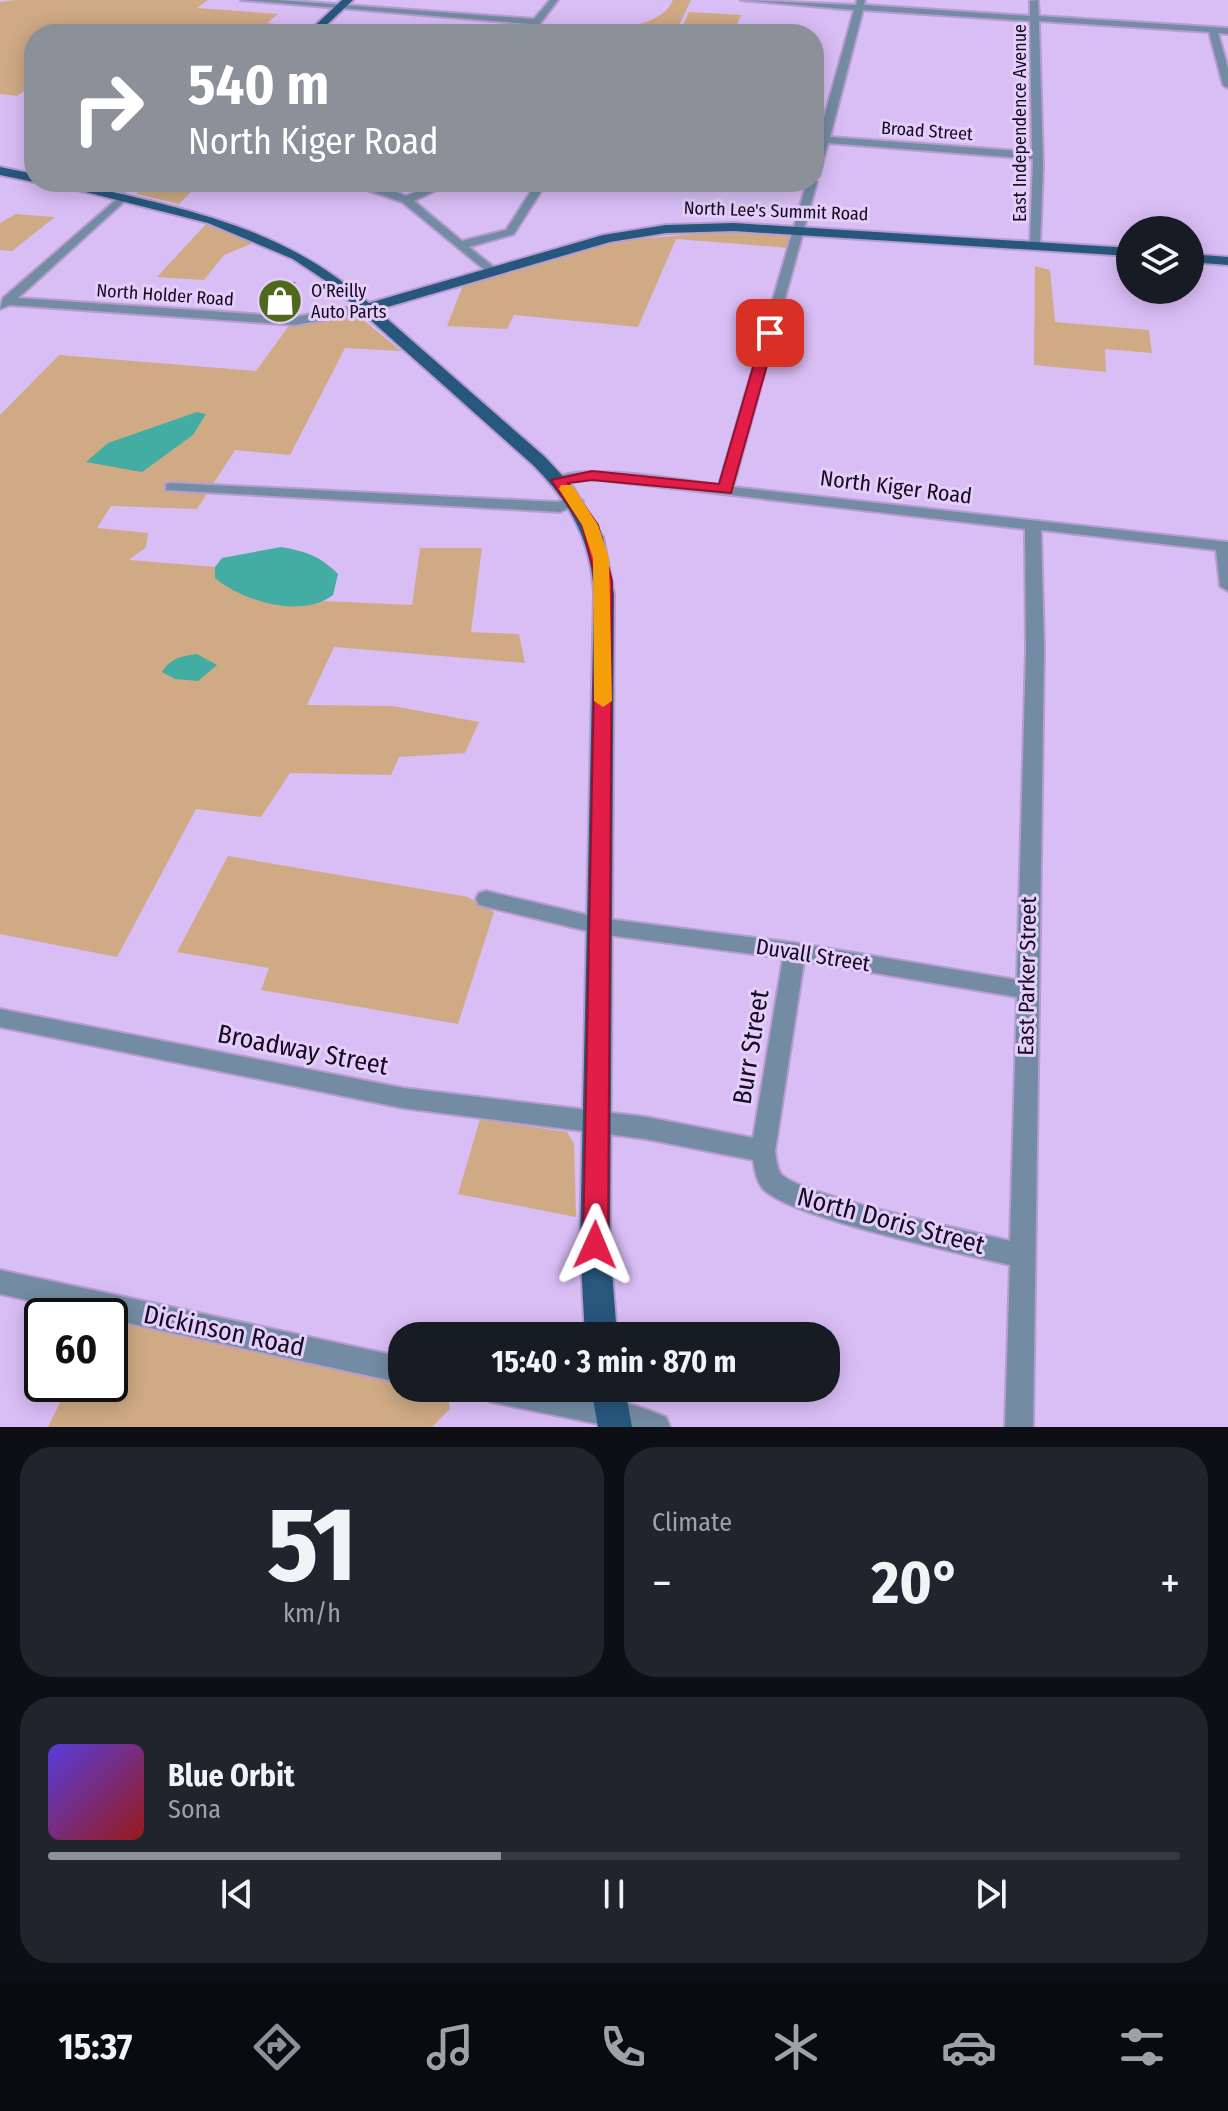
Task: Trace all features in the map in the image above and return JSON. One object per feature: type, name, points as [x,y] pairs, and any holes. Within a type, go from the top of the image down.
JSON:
[{"type":"main road","points":[[322,24],[344,4]]},
{"type":"main road","points":[[0,171],[24,176]]},
{"type":"main road","points":[[121,192],[252,233],[312,265],[388,326],[559,480],[594,535],[604,581],[595,1245],[600,1322]]},
{"type":"main road","name":"North Lee's Summit Road","points":[[358,301],[403,297],[632,233],[702,227],[799,230],[1116,251]]},
{"type":"main road","points":[[1204,259],[1228,261]]},
{"type":"main road","points":[[358,301],[403,297]]},
{"type":"main road","points":[[388,326],[389,312],[403,297]]},
{"type":"street","points":[[245,0],[344,4],[537,22],[554,0]]},
{"type":"street","points":[[745,0],[860,4],[1037,19],[1169,23],[1228,31]]},
{"type":"street","name":"East Independence Avenue","points":[[1034,1],[1037,19],[1036,244]]},
{"type":"street","points":[[824,123],[860,4]]},
{"type":"street","points":[[1213,30],[1228,85]]},
{"type":"street","name":"Broad Street","points":[[824,139],[1038,156]]},
{"type":"street","points":[[383,192],[406,200],[491,271]]},
{"type":"street","points":[[406,200],[425,192]]},
{"type":"street","points":[[461,245],[510,232],[536,192]]},
{"type":"street","points":[[725,490],[809,192]]},
{"type":"street","points":[[6,299],[128,193]]},
{"type":"street","name":"North Holder Road","points":[[6,299],[295,321],[358,301]]},
{"type":"street","name":"North Kiger Road","points":[[559,480],[592,475],[1225,546]]},
{"type":"street","points":[[171,487],[560,507],[575,501]]},
{"type":"street","name":"East Parker Street","points":[[1019,1427],[1035,650],[1033,525]]},
{"type":"street","points":[[1225,546],[1228,586]]},
{"type":"street","name":"Duvall Street","points":[[486,899],[600,926],[795,951],[1026,990]]},
{"type":"street","name":"Burr Street","points":[[763,1151],[795,951]]},
{"type":"street","name":"Broadway Street","points":[[0,1018],[403,1098],[598,1123]]},
{"type":"street","points":[[598,1123],[646,1128],[763,1151]]},
{"type":"street","name":"North Doris Street","points":[[763,1151],[769,1179],[785,1192],[832,1208],[1022,1256]]},
{"type":"street","name":"Dickinson Road","points":[[0,1282],[388,1367]]},
{"type":"street","points":[[572,1402],[612,1409],[656,1427]]},
{"type":"shaded area","points":[[208,0],[197,8],[278,14],[267,23],[273,24],[24,24],[24,91],[17,96],[0,94],[0,2]]},
{"type":"shaded area","points":[[673,0],[691,0],[680,24],[639,24],[650,21],[667,9]]},
{"type":"shaded area","points":[[689,12],[741,15],[737,24],[683,24]]},
{"type":"shaded area","points":[[138,192],[191,192],[179,204],[136,194]]},
{"type":"shaded area","points":[[16,214],[55,217],[12,251],[0,250],[0,223]]},
{"type":"shaded area","points":[[207,223],[258,241],[224,255],[204,280],[157,277]]},
{"type":"shaded area","points":[[727,231],[792,236],[790,248],[676,239],[638,327],[514,315],[507,329],[447,326],[463,285],[617,241]]},
{"type":"shaded area","points":[[1035,266],[1050,270],[1055,322],[1149,330],[1152,353],[1105,349],[1106,372],[1034,365]]},
{"type":"shaded area","points":[[356,314],[401,351],[345,348],[290,455],[235,450],[197,509],[111,506],[97,528],[148,533],[146,547],[129,560],[215,567],[215,578],[310,605],[324,601],[412,605],[420,548],[482,548],[471,632],[519,634],[525,663],[334,647],[307,705],[393,706],[479,722],[465,753],[399,757],[391,775],[290,773],[261,817],[196,809],[117,957],[0,934],[0,415],[59,355],[256,371],[291,323]]},
{"type":"shaded area","points":[[197,412],[206,414],[193,435],[142,472],[86,462],[108,443]]},
{"type":"shaded area","points":[[281,547],[312,555],[338,574],[333,595],[305,606],[272,604],[240,594],[215,578],[215,567],[222,558]]},
{"type":"shaded area","points":[[197,654],[217,665],[198,681],[175,679],[162,672],[177,658]]},
{"type":"shaded area","points":[[228,856],[468,897],[494,912],[458,1024],[261,990],[269,968],[177,952]]},
{"type":"shaded area","points":[[480,1119],[567,1132],[574,1144],[576,1217],[458,1194]]},
{"type":"shaded area","points":[[128,1324],[271,1347],[388,1374],[388,1402],[449,1402],[450,1409],[432,1427],[48,1427],[60,1402],[128,1402]]},
{"type":"building","points":[[271,282],[294,283],[285,298],[265,297]]},
{"type":"slow traffic","points":[[566,489],[590,525],[601,558],[604,581],[603,701]]},
{"type":"place","name":"O'Reilly Auto Parts","points":[[280,301]]},
{"type":"route","points":[[595,1245],[604,581],[601,558],[590,525],[559,480],[592,475],[725,490],[770,333]]}]
